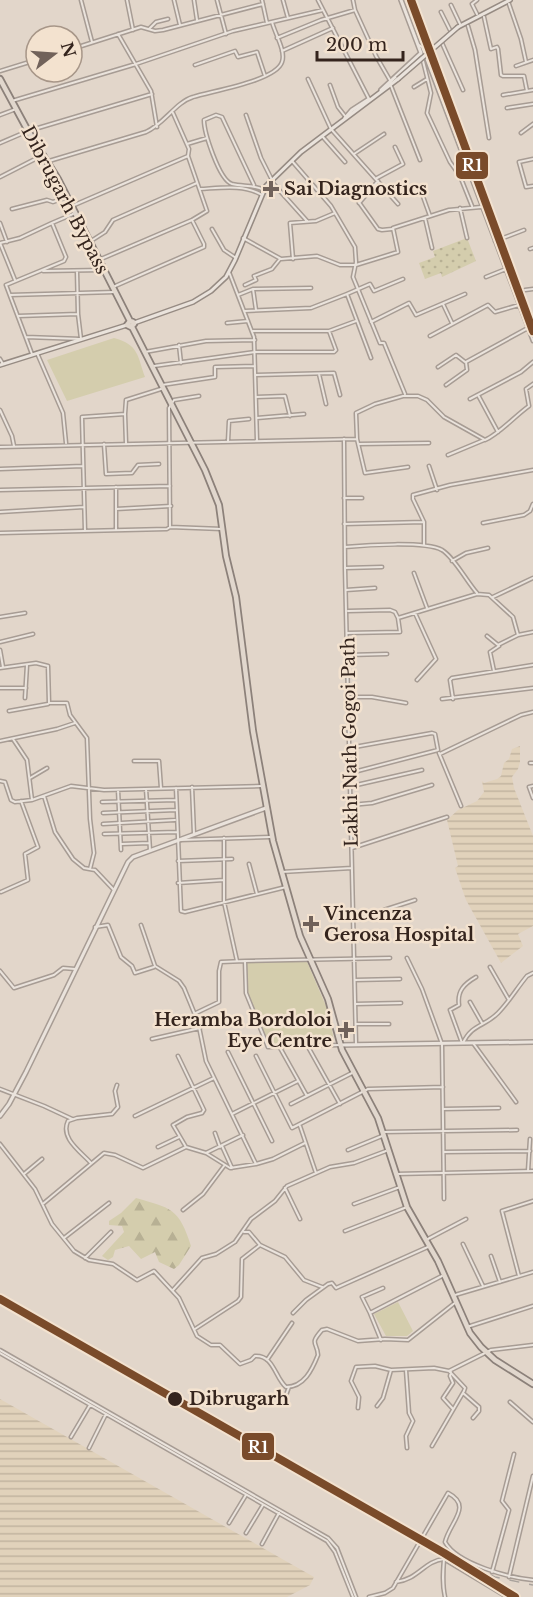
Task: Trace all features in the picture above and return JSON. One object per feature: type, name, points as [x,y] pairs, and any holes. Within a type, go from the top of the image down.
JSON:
[{"type":"main road","name":"Dibrugarh Bypass","points":[[0,80],[72,206],[213,488],[221,513],[227,562],[236,597],[262,786],[272,837],[300,936],[328,999],[340,1045],[384,1133],[407,1207],[445,1274],[473,1338],[509,1371],[533,1384]]},
{"type":"street","points":[[81,0],[92,42]]},
{"type":"street","points":[[127,0],[133,30]]},
{"type":"street","points":[[174,0],[180,25]]},
{"type":"street","points":[[194,0],[197,20]]},
{"type":"street","points":[[217,0],[226,34]]},
{"type":"street","points":[[283,0],[288,19]]},
{"type":"street","points":[[318,0],[370,100]]},
{"type":"street","points":[[401,0],[417,43],[431,96],[427,112],[450,162],[460,176],[473,207]]},
{"type":"street","points":[[477,0],[472,4],[477,14]]},
{"type":"street","points":[[355,1],[355,10],[391,84],[420,160]]},
{"type":"street","points":[[84,45],[144,27],[158,31],[263,2],[267,23]]},
{"type":"street","points":[[0,359],[1,365],[131,324],[193,302],[211,291],[229,272],[264,190],[272,180],[345,117],[398,79],[459,26],[509,2],[526,62]]},
{"type":"street","points":[[451,5],[459,26]]},
{"type":"street","points":[[12,101],[226,34],[323,10]]},
{"type":"street","points":[[277,38],[355,10]]},
{"type":"street","points":[[441,12],[450,30]]},
{"type":"street","points":[[484,17],[491,49],[496,47],[498,49],[501,75],[524,76],[527,92]]},
{"type":"street","points":[[149,29],[156,22],[168,19]]},
{"type":"street","points":[[48,162],[157,128],[190,98],[265,76],[279,67],[282,62],[282,51],[272,22]]},
{"type":"street","points":[[468,26],[476,50],[489,138]]},
{"type":"street","points":[[282,51],[333,28]]},
{"type":"street","points":[[118,34],[152,94],[157,128]]},
{"type":"street","points":[[417,43],[422,47],[533,341]]},
{"type":"street","points":[[442,43],[464,90]]},
{"type":"street","points":[[195,65],[235,51],[238,57],[257,52],[265,76]]},
{"type":"street","points":[[391,84],[420,53]]},
{"type":"street","points":[[516,66],[533,60]]},
{"type":"street","points":[[0,71],[24,64]]},
{"type":"street","points":[[308,79],[331,129],[398,204]]},
{"type":"street","points":[[414,87],[427,79]]},
{"type":"street","points":[[330,85],[338,107],[345,117]]},
{"type":"street","points":[[503,95],[533,90]]},
{"type":"street","points":[[0,143],[28,131],[152,94]]},
{"type":"street","points":[[507,108],[533,104]]},
{"type":"street","points":[[0,115],[16,109]]},
{"type":"street","points":[[98,260],[192,220],[207,211],[188,156],[187,144],[173,113]]},
{"type":"street","points":[[254,185],[222,117],[219,115],[203,121],[218,166],[227,182],[254,185],[264,190]]},
{"type":"street","points":[[246,115],[261,158],[272,180],[308,222]]},
{"type":"street","points":[[521,133],[533,124]]},
{"type":"street","points":[[354,154],[384,134]]},
{"type":"street","points":[[322,136],[345,162]]},
{"type":"street","points":[[187,144],[207,138]]},
{"type":"street","points":[[360,203],[377,179],[403,164],[394,147]]},
{"type":"street","points":[[0,177],[43,155]]},
{"type":"street","points":[[72,206],[188,156]]},
{"type":"street","points":[[533,159],[519,162],[526,187],[533,186]]},
{"type":"street","points":[[292,161],[327,200],[355,247],[356,265],[353,277],[357,290],[380,343],[384,343],[401,381],[405,396]]},
{"type":"street","points":[[89,242],[105,232],[115,220],[197,183]]},
{"type":"street","points":[[348,187],[379,230],[392,229],[460,208],[482,207]]},
{"type":"street","points":[[200,189],[243,188],[262,195]]},
{"type":"street","points":[[421,191],[430,216]]},
{"type":"street","points":[[12,209],[47,200],[53,202],[67,197]]},
{"type":"street","points":[[460,208],[467,238]]},
{"type":"street","points":[[15,281],[0,243],[20,238],[75,213]]},
{"type":"street","points":[[293,259],[289,224],[320,220],[335,213]]},
{"type":"street","points":[[425,218],[432,248]]},
{"type":"street","points":[[9,295],[114,290],[204,247],[192,220]]},
{"type":"street","points":[[0,223],[8,242]]},
{"type":"street","points":[[32,354],[6,285],[66,259],[52,223]]},
{"type":"street","points":[[212,229],[224,250],[236,258]]},
{"type":"street","points":[[243,238],[280,259],[317,256],[338,265],[356,265],[398,252],[392,229]]},
{"type":"street","points":[[495,241],[524,230]]},
{"type":"street","points":[[245,285],[256,280],[254,276],[272,269],[280,259]]},
{"type":"street","points":[[486,277],[506,269]]},
{"type":"street","points":[[40,271],[103,270]]},
{"type":"street","points":[[77,271],[81,339]]},
{"type":"street","points":[[229,272],[255,340],[257,441]]},
{"type":"street","points":[[245,311],[311,308],[370,284],[374,291],[403,279]]},
{"type":"street","points":[[238,295],[253,289],[311,288]]},
{"type":"street","points":[[253,289],[256,311]]},
{"type":"street","points":[[525,290],[533,289]]},
{"type":"street","points":[[347,294],[371,358]]},
{"type":"street","points":[[371,322],[409,303],[416,315],[465,294]]},
{"type":"street","points":[[443,304],[452,322]]},
{"type":"street","points":[[430,336],[452,322],[488,305],[495,312],[519,305]]},
{"type":"street","points":[[18,316],[78,314]]},
{"type":"street","points":[[227,322],[248,321]]},
{"type":"street","points":[[253,331],[329,331],[356,321]]},
{"type":"street","points":[[465,362],[528,328]]},
{"type":"street","points":[[153,367],[255,352],[334,352],[336,350],[329,331]]},
{"type":"street","points":[[26,337],[81,339]]},
{"type":"street","points":[[145,352],[206,341],[255,340]]},
{"type":"street","points":[[179,345],[181,363]]},
{"type":"street","points":[[37,353],[63,413],[66,445]]},
{"type":"street","points":[[438,367],[456,355],[465,362],[467,370],[446,385]]},
{"type":"street","points":[[470,399],[521,372],[533,362]]},
{"type":"street","points":[[126,443],[126,400],[163,386],[214,376],[215,367],[255,366]]},
{"type":"street","points":[[256,375],[334,373],[340,395]]},
{"type":"street","points":[[319,374],[326,404]]},
{"type":"street","points":[[448,455],[485,440],[498,432],[529,406],[526,389],[533,384]]},
{"type":"street","points":[[478,395],[498,432]]},
{"type":"street","points":[[170,527],[169,408],[171,403],[177,399],[199,396]]},
{"type":"street","points":[[256,397],[285,396],[290,416]]},
{"type":"street","points":[[408,467],[365,473],[357,439],[356,413],[359,410],[405,396],[423,397],[444,417],[485,440]]},
{"type":"street","points":[[0,410],[14,446]]},
{"type":"street","points":[[85,531],[83,416],[125,414]]},
{"type":"street","points":[[257,418],[304,414]]},
{"type":"street","points":[[228,441],[229,422],[249,419]]},
{"type":"street","name":"Lakhi Nath Gogoi Path","points":[[344,439],[356,1044]]},
{"type":"street","points":[[0,447],[357,439]]},
{"type":"street","points":[[359,444],[429,442]]},
{"type":"street","points":[[104,444],[106,474],[132,473],[138,465],[159,464]]},
{"type":"street","points":[[0,469],[83,466]]},
{"type":"street","points":[[429,466],[436,490]]},
{"type":"street","points":[[424,545],[424,522],[412,495],[450,485],[533,470]]},
{"type":"street","points":[[0,490],[170,486]]},
{"type":"street","points":[[116,487],[117,530]]},
{"type":"street","points":[[344,498],[362,498]]},
{"type":"street","points":[[483,523],[524,515],[530,511],[533,504]]},
{"type":"street","points":[[116,508],[171,506]]},
{"type":"street","points":[[0,512],[84,507]]},
{"type":"street","points":[[344,524],[424,522]]},
{"type":"street","points":[[0,533],[167,529],[170,527],[222,530]]},
{"type":"street","points":[[345,547],[424,545],[442,551],[477,594]]},
{"type":"street","points":[[452,561],[465,553],[488,548]]},
{"type":"street","points":[[345,568],[382,567]]},
{"type":"street","points":[[414,573],[427,608]]},
{"type":"street","points":[[493,597],[533,578]]},
{"type":"street","points":[[346,590],[375,588]]},
{"type":"street","points":[[398,618],[477,594],[493,597],[513,617],[518,635]]},
{"type":"street","points":[[347,611],[390,610],[398,618],[400,632],[347,633]]},
{"type":"street","points":[[0,617],[25,613]]},
{"type":"street","points":[[415,613],[436,659],[417,680]]},
{"type":"street","points":[[494,671],[490,652],[518,635],[533,632]]},
{"type":"street","points":[[0,642],[33,634]]},
{"type":"street","points":[[487,636],[500,645]]},
{"type":"street","points":[[0,650],[1,668],[40,663],[48,666],[49,703]]},
{"type":"street","points":[[348,655],[387,654]]},
{"type":"street","points":[[25,698],[27,665]]},
{"type":"street","points":[[453,699],[451,678],[533,665]]},
{"type":"street","points":[[0,688],[26,688]]},
{"type":"street","points":[[442,699],[533,688]]},
{"type":"street","points":[[348,697],[372,697],[406,703]]},
{"type":"street","points":[[9,711],[49,703],[67,703],[70,716],[87,738],[88,789],[94,853],[90,869]]},
{"type":"street","points":[[350,772],[439,752],[523,714],[533,712]]},
{"type":"street","points":[[0,741],[75,723]]},
{"type":"street","points":[[350,748],[434,734],[461,806]]},
{"type":"street","points":[[13,739],[27,760],[32,800]]},
{"type":"street","points":[[134,761],[159,761],[161,788]]},
{"type":"street","points":[[30,778],[47,768]]},
{"type":"street","points":[[351,786],[422,770]]},
{"type":"street","points":[[0,781],[5,782],[13,801],[32,800],[71,786],[118,790],[262,786]]},
{"type":"street","points":[[351,805],[372,803],[432,786]]},
{"type":"street","points":[[533,786],[529,788],[533,798]]},
{"type":"street","points":[[192,787],[194,834]]},
{"type":"street","points":[[176,788],[178,883],[180,909],[183,912],[286,887]]},
{"type":"street","points":[[146,789],[150,850]]},
{"type":"street","points":[[118,790],[121,850]]},
{"type":"street","points":[[44,796],[52,824],[74,861],[96,871],[113,889]]},
{"type":"street","points":[[102,802],[176,800]]},
{"type":"street","points":[[1,892],[28,880],[25,855],[38,847],[21,801]]},
{"type":"street","points":[[0,1116],[14,1094],[128,862],[133,857],[150,850],[266,808]]},
{"type":"street","points":[[104,813],[176,810]]},
{"type":"street","points":[[352,848],[447,817]]},
{"type":"street","points":[[103,824],[177,820]]},
{"type":"street","points":[[104,834],[177,832]]},
{"type":"street","points":[[177,840],[272,837]]},
{"type":"street","points":[[224,838],[224,902],[237,961]]},
{"type":"street","points":[[121,844],[149,843]]},
{"type":"street","points":[[178,861],[232,859]]},
{"type":"street","points":[[249,864],[257,894]]},
{"type":"street","points":[[281,872],[352,868]]},
{"type":"street","points":[[178,883],[224,880]]},
{"type":"street","points":[[353,920],[415,900]]},
{"type":"street","points":[[95,927],[108,924],[121,957],[132,966],[135,973],[155,966]]},
{"type":"street","points":[[141,925],[155,966],[181,984],[196,1013],[204,1054],[256,1164]]},
{"type":"street","points":[[196,1013],[215,1005],[219,1000],[221,962],[354,957],[390,958]]},
{"type":"street","points":[[407,958],[422,989],[442,1044],[444,1199]]},
{"type":"street","points":[[244,961],[247,999],[268,1047],[533,1042]]},
{"type":"street","points":[[490,967],[509,1000]]},
{"type":"street","points":[[0,971],[14,988],[52,976],[63,968],[75,969]]},
{"type":"street","points":[[462,1043],[472,1028],[494,1017],[527,976],[533,973]]},
{"type":"street","points":[[462,1043],[450,1010],[459,1005],[459,997],[464,986],[476,977]]},
{"type":"street","points":[[355,980],[400,979]]},
{"type":"street","points":[[470,1002],[482,1024]]},
{"type":"street","points":[[355,1004],[401,1003]]},
{"type":"street","points":[[356,1024],[389,1024]]},
{"type":"street","points":[[152,1039],[200,1028]]},
{"type":"street","points":[[473,1043],[516,1102]]},
{"type":"street","points":[[307,1045],[340,1104]]},
{"type":"street","points":[[279,1046],[307,1097]]},
{"type":"street","points":[[228,1052],[272,1141]]},
{"type":"street","points":[[178,1056],[204,1112],[173,1125],[186,1147],[206,1153],[232,1169],[273,1159],[305,1143]]},
{"type":"street","points":[[256,1056],[292,1128],[373,1088],[443,1087]]},
{"type":"street","points":[[291,1104],[354,1072]]},
{"type":"street","points":[[135,1116],[214,1078]]},
{"type":"street","points":[[232,1114],[298,1081]]},
{"type":"street","points":[[90,1163],[66,1136],[65,1128],[68,1121],[73,1119],[112,1114],[118,1107],[117,1085]]},
{"type":"street","points":[[0,1089],[73,1119]]},
{"type":"street","points":[[443,1109],[499,1108]]},
{"type":"street","points":[[300,1126],[315,1173]]},
{"type":"street","points":[[348,1149],[380,1138],[384,1133],[517,1130]]},
{"type":"street","points":[[215,1133],[232,1169]]},
{"type":"street","points":[[206,1153],[243,1136]]},
{"type":"street","points":[[158,1147],[179,1137]]},
{"type":"street","points":[[528,1171],[530,1140]]},
{"type":"street","points":[[0,1144],[24,1174],[44,1203],[50,1220],[74,1251],[85,1258],[113,1264],[137,1281],[154,1270],[173,1290],[185,1309],[197,1336],[211,1345],[220,1345],[238,1363],[246,1363],[259,1355],[275,1368],[279,1381],[289,1388]]},
{"type":"street","points":[[44,1203],[104,1153],[110,1153],[143,1168],[186,1147]]},
{"type":"street","points":[[173,1290],[202,1258],[216,1254],[236,1242],[251,1219],[275,1201],[285,1188],[330,1167],[354,1163],[389,1150]]},
{"type":"street","points":[[444,1152],[530,1151]]},
{"type":"street","points":[[24,1174],[42,1159]]},
{"type":"street","points":[[183,1210],[203,1194],[224,1166]]},
{"type":"street","points":[[396,1174],[533,1172]]},
{"type":"street","points":[[354,1204],[400,1187]]},
{"type":"street","points":[[285,1188],[300,1219]]},
{"type":"street","points":[[519,1276],[502,1211],[533,1201]]},
{"type":"street","points":[[64,1238],[109,1203]]},
{"type":"street","points":[[345,1231],[407,1207]]},
{"type":"street","points":[[426,1240],[466,1219]]},
{"type":"street","points":[[85,1258],[111,1232]]},
{"type":"street","points":[[244,1232],[249,1232],[260,1245],[281,1254],[304,1280],[322,1287]]},
{"type":"street","points":[[463,1244],[483,1286]]},
{"type":"street","points":[[195,1330],[238,1301],[241,1297],[242,1259],[260,1245]]},
{"type":"street","points":[[293,1313],[322,1287],[331,1283],[336,1288],[340,1287],[357,1277],[430,1246]]},
{"type":"street","points":[[491,1256],[500,1282]]},
{"type":"street","points":[[453,1295],[533,1272]]},
{"type":"street","points":[[370,1313],[445,1274]]},
{"type":"street","points":[[381,1340],[362,1298],[383,1288]]},
{"type":"street","points":[[286,1399],[289,1388],[305,1380],[309,1373],[318,1355],[314,1340],[322,1330],[327,1329],[358,1341],[408,1340],[456,1302]]},
{"type":"street","points":[[467,1327],[533,1306]]},
{"type":"street","points":[[267,1360],[292,1323]]},
{"type":"street","points":[[450,1372],[487,1353],[533,1345]]},
{"type":"street","points":[[0,1352],[333,1541],[355,1597]]},
{"type":"street","points":[[358,1408],[359,1397],[351,1381],[354,1369],[359,1366],[375,1366],[391,1370],[434,1368],[450,1372],[465,1388],[432,1446]]},
{"type":"street","points":[[377,1406],[383,1398],[391,1370]]},
{"type":"street","points":[[406,1370],[409,1413],[413,1421],[405,1436],[407,1448]]},
{"type":"street","points":[[450,1372],[453,1383],[443,1398],[453,1409]]},
{"type":"street","points":[[463,1393],[479,1407],[473,1418]]},
{"type":"street","points":[[510,1402],[533,1422]]},
{"type":"street","points":[[71,1437],[90,1404]]},
{"type":"street","points":[[89,1448],[106,1413]]},
{"type":"street","points":[[492,1572],[509,1510],[502,1501],[514,1454]]},
{"type":"street","points":[[509,1577],[533,1476]]},
{"type":"street","points":[[369,1597],[386,1593],[393,1588],[448,1493],[461,1504],[447,1534],[447,1545],[453,1552],[492,1572],[533,1580]]},
{"type":"street","points":[[247,1494],[263,1505],[280,1512]]},
{"type":"street","points":[[229,1523],[247,1494]]},
{"type":"street","points":[[246,1533],[263,1505]]},
{"type":"street","points":[[262,1544],[280,1512]]},
{"type":"street","points":[[396,1582],[409,1580],[434,1560],[444,1559],[507,1597]]},
{"type":"street","points":[[444,1559],[442,1584],[445,1597]]},
{"type":"shaded area","points":[[520,746],[520,762],[512,777],[514,788],[533,836],[533,926],[518,934],[523,946],[501,963],[466,900],[455,868],[458,866],[447,820],[458,810],[477,801],[484,792],[482,781],[484,783],[501,776],[504,763],[509,759],[512,749]]},
{"type":"shaded area","points":[[0,1399],[314,1577],[310,1585],[287,1597],[0,1597]]},
{"type":"green space","points":[[467,238],[476,261],[442,277],[441,273],[425,279],[419,263],[435,257],[433,251]]},
{"type":"green space","points":[[114,338],[133,348],[145,377],[67,401],[47,360]]},
{"type":"green space","points":[[247,961],[307,962],[329,1013],[334,1041],[272,1046],[246,992]]},
{"type":"green space","points":[[136,1198],[158,1204],[172,1212],[178,1217],[187,1233],[191,1246],[174,1269],[159,1262],[155,1252],[141,1259],[129,1246],[115,1250],[113,1257],[108,1260],[102,1256],[124,1232],[122,1226],[109,1225],[109,1221]]},
{"type":"green space","points":[[398,1302],[413,1331],[407,1336],[386,1336],[374,1314]]},
{"type":"railway","points":[[454,1558],[495,1577],[533,1585]]},
{"type":"transit line","name":"R1","points":[[411,0],[533,331]]},
{"type":"transit line","name":"R1","points":[[0,1299],[444,1553],[515,1597]]},
{"type":"place","name":"Sai Diagnostics","points":[[271,189]]},
{"type":"place","name":"Vincenza Gerosa Hospital","points":[[311,924]]},
{"type":"place","name":"Heramba Bordoloi Eye Centre","points":[[346,1030]]},
{"type":"place","name":"Dibrugarh","points":[[175,1399]]}]
